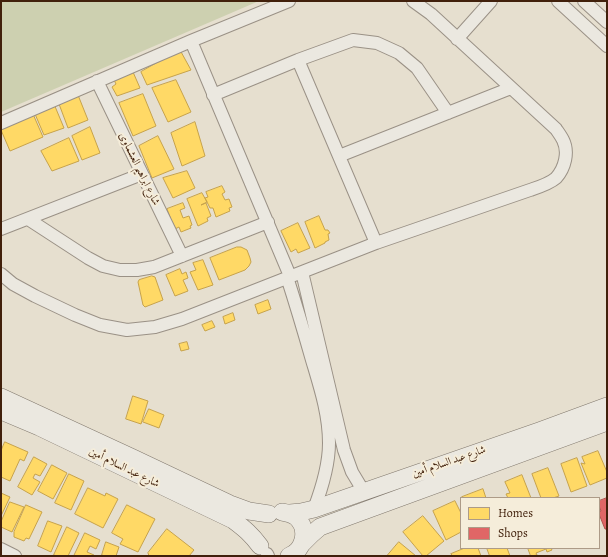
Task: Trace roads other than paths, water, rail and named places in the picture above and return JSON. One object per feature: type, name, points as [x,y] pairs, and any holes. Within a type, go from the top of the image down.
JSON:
[{"type":"street","points":[[1,123],[191,41],[289,1]]},
{"type":"street","points":[[1,274],[13,284],[35,296],[100,325],[128,330],[155,327],[175,321],[376,244],[544,185],[555,178],[563,167],[566,154],[564,140],[556,129],[431,14],[413,1]]},
{"type":"street","points":[[457,38],[491,1]]},
{"type":"street","points":[[558,1],[607,46]]},
{"type":"street","points":[[584,1],[607,22]]},
{"type":"street","points":[[214,95],[298,60],[353,40],[377,43],[399,53],[417,68],[448,113]]},
{"type":"street","points":[[191,41],[268,222],[293,275],[344,450],[352,472],[364,492]]},
{"type":"street","points":[[298,60],[376,244]]},
{"type":"street","name":"شارع ابراهيم العشماوى","points":[[97,81],[182,256]]},
{"type":"street","points":[[339,156],[511,88]]},
{"type":"street","points":[[1,228],[28,219],[142,174]]},
{"type":"street","points":[[28,219],[88,258],[103,266],[120,270],[137,270],[154,267],[268,222]]},
{"type":"street","name":"شارع عبد السلام أمين","points":[[1,397],[41,422],[233,520],[245,528],[267,553]]},
{"type":"street","points":[[314,509],[322,488],[328,459],[328,399]]},
{"type":"street","name":"شارع عبد السلام أمين","points":[[571,428],[607,406]]},
{"type":"street","name":"شارع عبد السلام أمين","points":[[1,411],[41,422],[230,504],[249,511],[269,514],[276,512],[301,512],[314,509],[571,428],[607,422]]},
{"type":"street","name":"شارع عبد السلام أمين","points":[[296,552],[320,527],[542,438]]},
{"type":"street","points":[[290,513],[301,523],[303,530],[304,537],[296,552]]},
{"type":"street","points":[[267,553],[257,539],[257,532],[263,519],[269,514]]},
{"type":"street","points":[[1,549],[15,556]]}]
